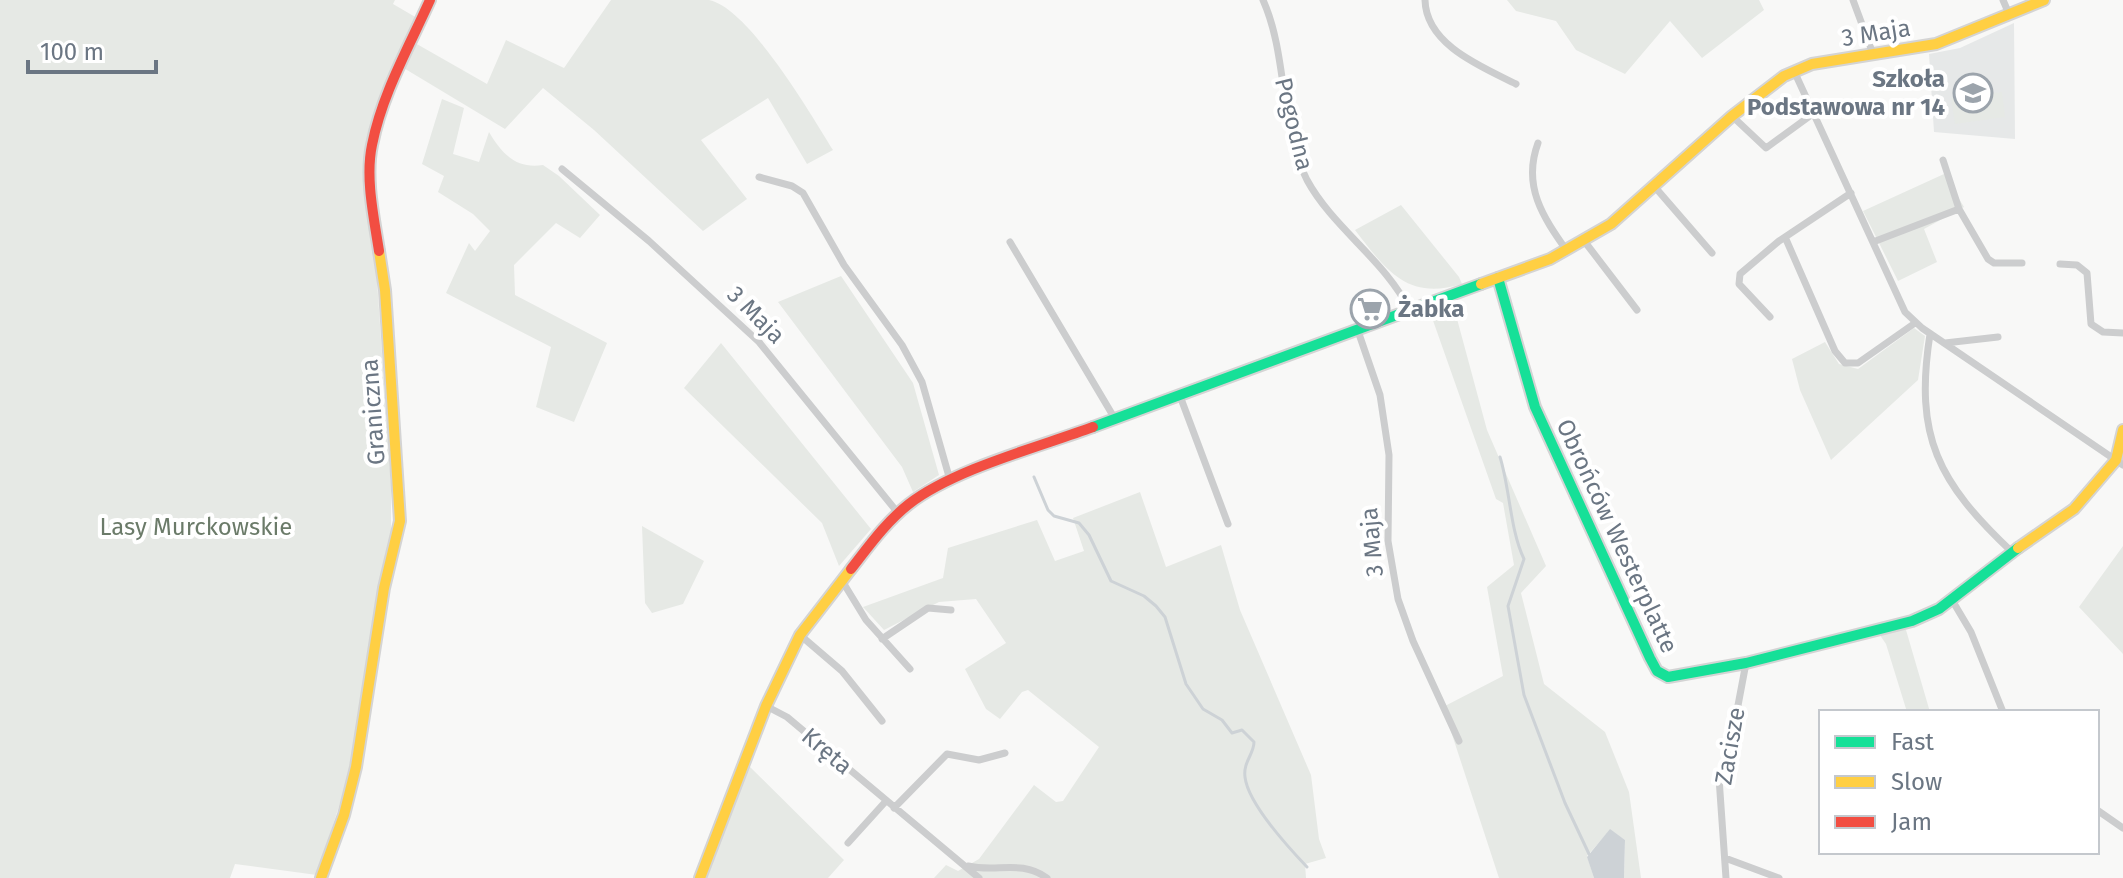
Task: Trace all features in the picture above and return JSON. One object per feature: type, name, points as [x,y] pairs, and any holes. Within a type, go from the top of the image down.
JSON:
[{"type":"street","name":"Graniczna","points":[[321,878],[356,767],[384,588],[400,521],[385,290],[373,210],[371,148],[382,107],[430,0]]},
{"type":"street","name":"Pogodna","points":[[1263,0],[1274,32],[1295,145],[1308,182],[1392,283],[1410,311]]},
{"type":"street","points":[[1425,0],[1426,12],[1446,42],[1474,62],[1516,84]]},
{"type":"street","points":[[1853,0],[1873,54]]},
{"type":"street","points":[[2003,0],[2009,14]]},
{"type":"street","name":"3 Maja","points":[[700,878],[766,706],[800,635],[841,579],[898,513],[950,480],[1567,251],[1585,242],[1654,186],[1773,82],[1794,71],[1936,44],[2044,0]]},
{"type":"street","points":[[1794,71],[1905,312],[1930,334],[2119,463]]},
{"type":"street","points":[[1732,116],[1766,148],[1814,113]]},
{"type":"street","points":[[1538,143],[1532,185],[1546,221],[1567,251]]},
{"type":"street","points":[[1943,160],[1959,209],[1988,259],[1994,263],[2022,263]]},
{"type":"street","name":"3 Maja","points":[[562,169],[617,213],[759,342],[898,513]]},
{"type":"street","points":[[759,177],[792,186],[803,193],[844,265],[902,345],[922,382],[950,480]]},
{"type":"street","points":[[1654,186],[1712,253]]},
{"type":"street","points":[[1770,317],[1738,279],[1785,237],[1851,193]]},
{"type":"street","points":[[1873,242],[1959,209]]},
{"type":"street","points":[[1785,237],[1835,351],[1845,363],[1858,363],[1919,326]]},
{"type":"street","points":[[1010,242],[1115,419]]},
{"type":"street","points":[[1585,242],[1637,310]]},
{"type":"street","points":[[2060,264],[2077,265],[2087,273],[2091,324],[2103,332],[2123,333]]},
{"type":"street","name":"Obrońców Westerplatte","points":[[1498,278],[1535,407],[1657,671],[1677,678],[1912,621],[1952,600],[2012,552],[2074,509],[2119,463],[2123,430]]},
{"type":"street","name":"3 Maja","points":[[1358,331],[1380,395],[1389,455],[1388,541],[1398,599],[1413,641],[1459,741]]},
{"type":"street","points":[[1930,334],[1925,401],[1934,452],[1955,493],[2012,552]]},
{"type":"street","points":[[1944,343],[1998,337]]},
{"type":"street","points":[[1180,396],[1228,524]]},
{"type":"street","points":[[841,579],[882,639],[910,669]]},
{"type":"street","points":[[1952,600],[1971,632],[2002,710]]},
{"type":"street","points":[[882,639],[928,608],[951,610]]},
{"type":"street","points":[[800,635],[842,671],[882,721]]},
{"type":"street","name":"Zacisze","points":[[1726,878],[1719,778],[1729,753],[1746,663]]},
{"type":"street","name":"Kręta","points":[[766,706],[787,717],[979,878]]},
{"type":"street","points":[[894,808],[947,754],[979,760],[1005,753]]},
{"type":"street","points":[[848,843],[886,801]]},
{"type":"street","points":[[2099,811],[2123,828]]},
{"type":"street","points":[[1725,858],[1779,878]]},
{"type":"street","points":[[968,866],[981,869],[1017,865],[1047,878]]},
{"type":"shaded area","name":"Szkoła Podstawowa nr 14","points":[[2014,23],[2015,139],[1934,132],[1929,54],[1960,48]]},
{"type":"shaded area","points":[[1610,829],[1625,840],[1624,878],[1594,878],[1587,857]]},
{"type":"green space","name":"Lasy Murckowskie","points":[[0,0],[395,0],[393,4],[417,18],[408,39],[487,84],[506,40],[564,68],[611,0],[709,0],[725,7],[760,42],[833,150],[807,164],[768,98],[701,140],[747,199],[703,231],[594,130],[543,88],[505,129],[397,64],[368,151],[368,204],[376,266],[391,486],[391,541],[347,781],[317,875],[235,864],[230,878],[0,878]]},
{"type":"green space","points":[[1507,0],[1759,0],[1764,10],[1702,58],[1670,21],[1625,74],[1576,50],[1556,21],[1516,11]]},
{"type":"green space","points":[[2002,92],[2005,117],[1955,124],[1951,98]]},
{"type":"green space","points":[[442,99],[464,108],[453,154],[479,162],[489,132],[511,158],[525,165],[543,165],[600,215],[580,238],[556,223],[514,265],[515,295],[607,343],[574,422],[536,407],[551,347],[446,293],[469,243],[475,251],[490,231],[473,214],[438,192],[444,176],[422,164]]},
{"type":"green space","points":[[1944,174],[1964,207],[1924,229],[1937,262],[1898,281],[1863,211]]},
{"type":"green space","points":[[1401,205],[1462,284],[1443,288],[1412,285],[1388,269],[1355,230]]},
{"type":"green space","points":[[841,276],[913,383],[939,475],[913,492],[902,467],[778,302]]},
{"type":"green space","points":[[1453,304],[1487,430],[1546,566],[1521,593],[1544,684],[1605,732],[1629,792],[1641,878],[1624,878],[1625,840],[1610,830],[1587,856],[1594,878],[1499,878],[1443,707],[1503,676],[1487,587],[1514,565],[1503,503],[1496,499],[1430,312]]},
{"type":"green space","points":[[1914,328],[1925,336],[1918,380],[1831,460],[1800,390],[1792,359],[1825,342],[1839,364],[1858,369]]},
{"type":"green space","points":[[721,343],[871,529],[839,566],[822,523],[684,388]]},
{"type":"green space","points":[[1140,492],[1166,567],[1221,545],[1240,610],[1311,775],[1319,839],[1326,858],[1305,864],[1306,878],[934,878],[946,865],[958,871],[979,859],[1034,785],[1056,802],[1063,801],[1099,747],[1028,690],[1022,692],[1000,719],[986,709],[965,669],[1006,643],[976,599],[939,602],[884,630],[863,607],[943,578],[948,548],[1037,520],[1055,561],[1084,551],[1073,518]]},
{"type":"green space","points":[[642,526],[704,561],[683,604],[652,613],[645,603]]},
{"type":"green space","points":[[2123,546],[2123,654],[2079,607]]},
{"type":"green space","points":[[1875,628],[1906,630],[1929,710],[1906,710],[1886,644]]},
{"type":"green space","points":[[749,766],[844,860],[828,878],[707,878]]},
{"type":"waterway","points":[[1500,457],[1524,559],[1508,606],[1524,695],[1565,803],[1589,854]]},
{"type":"waterway","points":[[1034,477],[1048,510],[1054,516],[1079,523],[1089,535],[1111,581],[1144,596],[1165,617],[1186,684],[1203,709],[1222,720],[1232,733],[1242,730],[1254,742],[1245,772],[1253,800],[1270,825],[1307,867]]},
{"type":"traffic: fast","points":[[1498,278],[1535,407],[1650,658],[1657,671],[1668,677],[1746,663],[1912,621],[1939,609],[2018,548]]},
{"type":"traffic: fast","points":[[1093,427],[1481,284]]},
{"type":"traffic: slow","points":[[1481,284],[1550,259],[1611,224],[1732,116],[1784,76],[1812,64],[1936,44],[2044,0]]},
{"type":"traffic: slow","points":[[321,878],[344,815],[356,767],[384,588],[400,521],[385,290],[379,251]]},
{"type":"traffic: slow","points":[[2018,548],[2074,509],[2116,460],[2123,430]]},
{"type":"traffic: slow","points":[[700,878],[766,706],[800,635],[851,569]]},
{"type":"traffic: jam","points":[[379,251],[370,184],[372,145],[389,89],[430,0]]},
{"type":"traffic: jam","points":[[851,569],[893,519],[928,491],[973,470],[1093,427]]},
{"type":"place","name":"Szkoła Podstawowa nr 14","points":[[1973,93]]},
{"type":"place","name":"Żabka","points":[[1370,309]]}]
